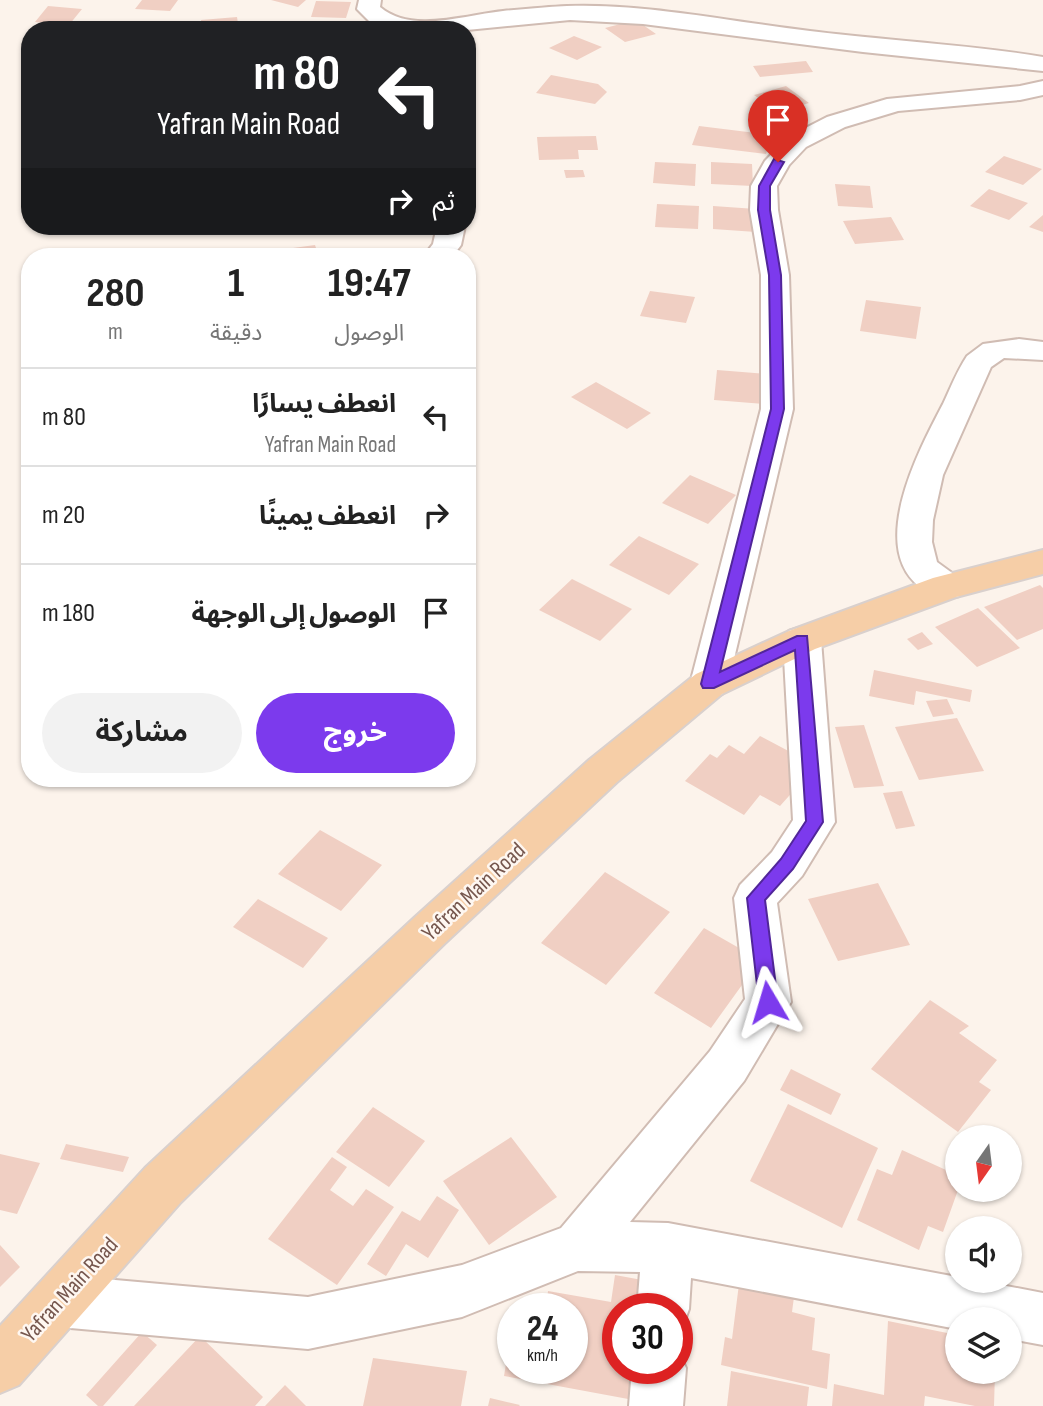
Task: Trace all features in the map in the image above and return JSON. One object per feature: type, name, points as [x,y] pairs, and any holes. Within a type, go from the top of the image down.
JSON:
[{"type":"main road","name":"Yafran Main Road","points":[[0,1366],[163,1185],[429,931],[603,771],[709,684],[802,640],[946,587],[1043,562]]},
{"type":"street","points":[[370,0],[368,9],[385,21]]},
{"type":"street","points":[[476,22],[570,13],[643,17],[863,45],[1043,64]]},
{"type":"street","points":[[709,684],[777,409],[775,275],[764,210],[764,186],[778,162],[797,142],[836,122],[896,104],[1020,93],[1043,88]]},
{"type":"street","points":[[946,587],[926,573],[919,563],[916,541],[917,505],[937,449],[981,359],[996,351],[1019,348],[1043,351]]},
{"type":"street","points":[[578,1246],[727,1066],[768,1002],[755,898],[787,864],[814,822],[802,640]]},
{"type":"street","points":[[59,1301],[308,1323],[462,1292],[578,1246],[668,1248],[1043,1320]]},
{"type":"street","points":[[664,1293],[668,1248]]},
{"type":"street","points":[[656,1406],[658,1384]]},
{"type":"building","points":[[142,0],[178,0],[170,11],[135,9]]},
{"type":"building","points":[[271,0],[306,0],[298,7]]},
{"type":"building","points":[[316,1],[351,2],[346,18],[311,17]]},
{"type":"building","points":[[48,6],[82,9],[72,21],[36,21]]},
{"type":"building","points":[[237,17],[238,21],[201,21]]},
{"type":"building","points":[[636,20],[656,34],[625,42],[605,28]]},
{"type":"building","points":[[574,36],[602,47],[577,60],[549,48]]},
{"type":"building","points":[[806,61],[813,72],[760,77],[753,66]]},
{"type":"building","points":[[551,75],[598,84],[607,92],[595,104],[536,93]]},
{"type":"building","points":[[786,86],[809,103],[778,112],[754,95]]},
{"type":"building","points":[[699,126],[772,135],[766,154],[692,145]]},
{"type":"building","points":[[596,136],[598,150],[578,150],[579,159],[539,160],[537,137]]},
{"type":"building","points":[[1004,156],[1042,169],[1023,185],[985,172]]},
{"type":"building","points":[[655,162],[696,164],[695,186],[653,183]]},
{"type":"building","points":[[711,162],[752,164],[753,186],[711,184]]},
{"type":"building","points":[[564,170],[583,170],[585,177],[566,178]]},
{"type":"building","points":[[835,184],[870,186],[873,208],[838,206]]},
{"type":"building","points":[[989,189],[1028,203],[1009,220],[970,206]]},
{"type":"building","points":[[657,204],[699,206],[698,229],[655,227]]},
{"type":"building","points":[[713,206],[756,209],[756,232],[713,229]]},
{"type":"building","points":[[1043,215],[1043,232],[1029,227]]},
{"type":"building","points":[[891,217],[904,240],[855,244],[843,221]]},
{"type":"building","points":[[315,245],[316,248],[293,248]]},
{"type":"building","points":[[650,291],[695,297],[686,323],[640,316]]},
{"type":"building","points":[[866,300],[921,307],[916,339],[860,331]]},
{"type":"building","points":[[717,370],[766,374],[765,404],[714,400]]},
{"type":"building","points":[[596,382],[651,413],[627,429],[571,397]]},
{"type":"building","points":[[690,475],[736,495],[708,524],[662,503]]},
{"type":"building","points":[[639,536],[699,564],[669,595],[609,565]]},
{"type":"building","points":[[572,579],[632,609],[600,641],[539,610]]},
{"type":"building","points":[[1040,585],[1043,588],[1043,629],[1017,640],[984,607]]},
{"type":"building","points":[[978,608],[1020,648],[977,667],[935,627]]},
{"type":"building","points":[[922,632],[933,644],[918,650],[907,639]]},
{"type":"building","points":[[874,670],[972,690],[970,702],[916,691],[914,705],[869,696]]},
{"type":"building","points":[[947,699],[954,714],[933,717],[926,701]]},
{"type":"building","points":[[957,718],[984,771],[919,780],[895,727]]},
{"type":"building","points":[[864,725],[884,786],[854,788],[835,727]]},
{"type":"building","points":[[760,736],[796,755],[797,787],[780,806],[760,795],[744,815],[685,781],[710,754],[717,758],[729,745],[744,754]]},
{"type":"building","points":[[902,791],[915,826],[896,829],[883,793]]},
{"type":"building","points":[[320,830],[382,865],[341,911],[278,874]]},
{"type":"building","points":[[605,872],[670,912],[606,985],[541,943]]},
{"type":"building","points":[[878,883],[910,945],[838,961],[808,899]]},
{"type":"building","points":[[258,899],[328,938],[303,968],[233,927]]},
{"type":"building","points":[[704,928],[760,960],[711,1028],[654,993]]},
{"type":"building","points":[[930,1000],[969,1026],[959,1033],[997,1060],[979,1082],[991,1090],[964,1125],[948,1125],[871,1069]]},
{"type":"building","points":[[791,1069],[841,1094],[831,1115],[780,1090]]},
{"type":"building","points":[[788,1104],[878,1148],[842,1228],[750,1181]]},
{"type":"building","points":[[373,1107],[425,1141],[389,1187],[336,1152]]},
{"type":"building","points":[[511,1137],[557,1197],[489,1245],[443,1181]]},
{"type":"building","points":[[66,1144],[129,1157],[123,1172],[60,1159]]},
{"type":"building","points":[[902,1150],[945,1170],[945,1202],[954,1202],[949,1216],[945,1216],[943,1232],[928,1226],[919,1250],[857,1220],[877,1169],[892,1175]]},
{"type":"building","points":[[0,1154],[40,1163],[17,1214],[0,1210]]},
{"type":"building","points":[[332,1157],[347,1167],[330,1190],[353,1206],[366,1189],[394,1207],[337,1285],[268,1239]]},
{"type":"building","points":[[437,1196],[459,1210],[428,1258],[406,1244],[386,1276],[367,1264],[402,1211],[420,1221]]},
{"type":"building","points":[[0,1245],[20,1267],[0,1287]]},
{"type":"building","points":[[615,1275],[653,1282],[651,1293],[612,1293]]},
{"type":"building","points":[[739,1284],[794,1297],[792,1312],[815,1318],[812,1350],[830,1354],[827,1389],[721,1365],[725,1337],[732,1339]]},
{"type":"building","points":[[588,1298],[602,1300],[602,1384],[641,1384],[639,1401],[547,1384],[588,1384]]},
{"type":"building","points":[[888,1321],[945,1333],[945,1384],[995,1384],[994,1406],[975,1406],[925,1396],[924,1406],[832,1406],[834,1384],[884,1395]]},
{"type":"building","points":[[142,1332],[157,1345],[103,1406],[98,1406],[86,1395]]},
{"type":"building","points":[[200,1336],[263,1397],[255,1406],[134,1406]]},
{"type":"building","points":[[373,1358],[467,1371],[461,1406],[363,1406]]},
{"type":"building","points":[[731,1371],[809,1387],[807,1406],[727,1406]]},
{"type":"building","points":[[285,1385],[306,1406],[265,1406]]},
{"type":"building","points":[[490,1398],[520,1405],[488,1406]]},
{"type":"route","points":[[768,1002],[755,898],[787,864],[814,822],[802,640],[709,684],[777,409],[775,275],[764,210],[764,186],[778,162]]}]
